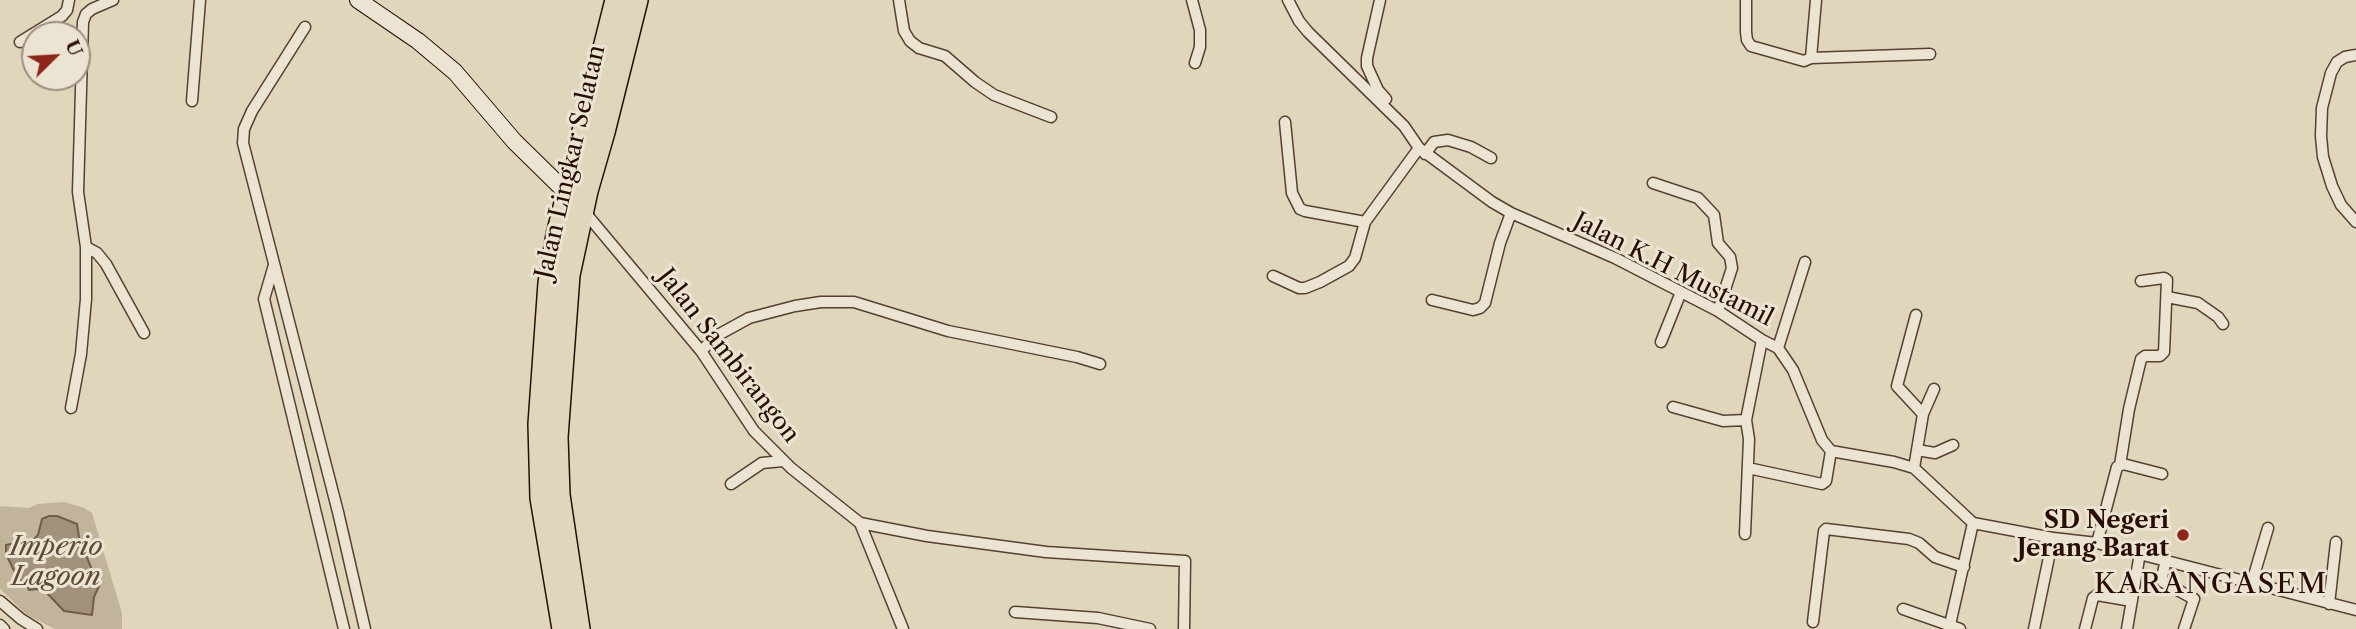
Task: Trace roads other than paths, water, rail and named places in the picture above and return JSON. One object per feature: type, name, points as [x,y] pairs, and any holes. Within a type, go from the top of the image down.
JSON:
[{"type":"highway","name":"Jalan Lingkar Selatan","points":[[564,629],[555,537],[559,495],[557,437],[562,357],[569,275],[605,85],[616,0]]},
{"type":"highway","name":"Jalan Lingkar Selatan","points":[[579,629],[555,537],[541,498],[539,424],[549,283],[568,194],[637,0]]},
{"type":"street","points":[[20,42],[62,16],[67,10],[69,0]]},
{"type":"street","points":[[71,408],[81,354],[86,299],[86,247],[78,192],[83,22],[92,9],[113,0]]},
{"type":"street","points":[[192,101],[200,0]]},
{"type":"street","points":[[358,0],[418,41],[455,72],[514,141],[568,194]]},
{"type":"street","points":[[898,0],[904,31],[910,41],[919,48],[945,56],[995,95],[1051,117]]},
{"type":"street","points":[[1192,0],[1200,30],[1200,47],[1195,64]]},
{"type":"street","name":"Jalan K.H Mustamil","points":[[1288,0],[1308,32],[1410,134],[1422,151],[1511,213],[1615,258],[1718,312],[1778,348],[1793,370],[1822,440],[1831,451]]},
{"type":"street","points":[[1380,0],[1367,66],[1378,90],[1411,128],[1410,134]]},
{"type":"street","points":[[1746,0],[1745,32],[1751,46],[1804,61],[1811,58],[1930,54]]},
{"type":"street","points":[[1811,58],[1816,0]]},
{"type":"street","points":[[305,27],[252,111],[243,137],[365,629]]},
{"type":"street","points":[[2356,55],[2337,62],[2331,73],[2322,108],[2321,136],[2323,157],[2332,186],[2341,205],[2356,222]]},
{"type":"street","points":[[1285,122],[1292,193],[1300,209],[1365,222]]},
{"type":"street","points":[[1273,276],[1299,288],[1305,288],[1349,266],[1355,258],[1365,222],[1422,151],[1434,142],[1448,140],[1471,147],[1491,158]]},
{"type":"street","points":[[1653,183],[1698,198],[1711,209],[1718,243],[1730,257],[1732,268],[1718,312]]},
{"type":"street","name":"Jalan Sambirangon","points":[[583,210],[701,351],[754,431],[783,461],[860,523],[902,629]]},
{"type":"street","points":[[1432,300],[1473,310],[1485,303],[1500,243],[1511,213]]},
{"type":"street","points":[[86,247],[97,253],[106,264],[144,333]]},
{"type":"street","points":[[1778,348],[1805,262]]},
{"type":"street","points":[[274,265],[264,299],[344,629]]},
{"type":"street","points":[[2097,543],[2117,467],[2120,465],[2141,359],[2145,356],[2160,356],[2164,352],[2168,284],[2164,278],[2141,281]]},
{"type":"street","points":[[1661,342],[1681,292]]},
{"type":"street","points":[[2167,297],[2198,303],[2218,317],[2223,324]]},
{"type":"street","points":[[701,351],[718,335],[748,318],[821,302],[854,302],[948,331],[1100,364]]},
{"type":"street","points":[[1916,315],[1897,386],[1923,414]]},
{"type":"street","points":[[1745,534],[1749,439],[1746,420],[1762,340]]},
{"type":"street","points":[[1914,468],[1923,414],[1934,389]]},
{"type":"street","points":[[1673,407],[1723,421],[1746,420]]},
{"type":"street","points":[[1917,450],[1935,453],[1953,445]]},
{"type":"street","points":[[1748,468],[1822,484],[1826,481],[1831,451],[1894,462],[1914,468],[1973,523],[2097,543],[2356,610]]},
{"type":"street","points":[[731,484],[755,466],[783,461]]},
{"type":"street","points":[[2120,465],[2162,474]]},
{"type":"street","points":[[860,523],[927,536],[1046,552],[1185,561],[1184,629]]},
{"type":"street","points":[[1903,609],[1953,628],[1973,523]]},
{"type":"street","points":[[2252,582],[2268,528]]},
{"type":"street","points":[[1813,622],[1826,529],[1920,543],[1935,557],[1964,567]]},
{"type":"street","points":[[2034,629],[2053,538]]},
{"type":"street","points":[[2329,604],[2336,541]]},
{"type":"street","points":[[2127,629],[2140,553]]},
{"type":"street","points":[[2166,560],[2163,582],[2194,598],[2184,629]]},
{"type":"street","points":[[2085,629],[2096,594],[2132,601]]},
{"type":"street","points":[[0,601],[37,629]]},
{"type":"street","points":[[1015,612],[1098,618],[1150,629]]},
{"type":"street","points":[[0,625],[4,629]]},
{"type":"water","name":"Imperio Lagoon","points":[[57,516],[77,524],[79,537],[100,584],[94,597],[92,615],[64,611],[46,592],[29,590],[25,583],[18,579],[6,554],[6,545],[34,539],[38,535],[42,519]]},
{"type":"place","name":"SD Negeri Jerang Barat","points":[[2183,535]]},
{"type":"district","name":"KARANGASEM","points":[[2211,585]]}]
